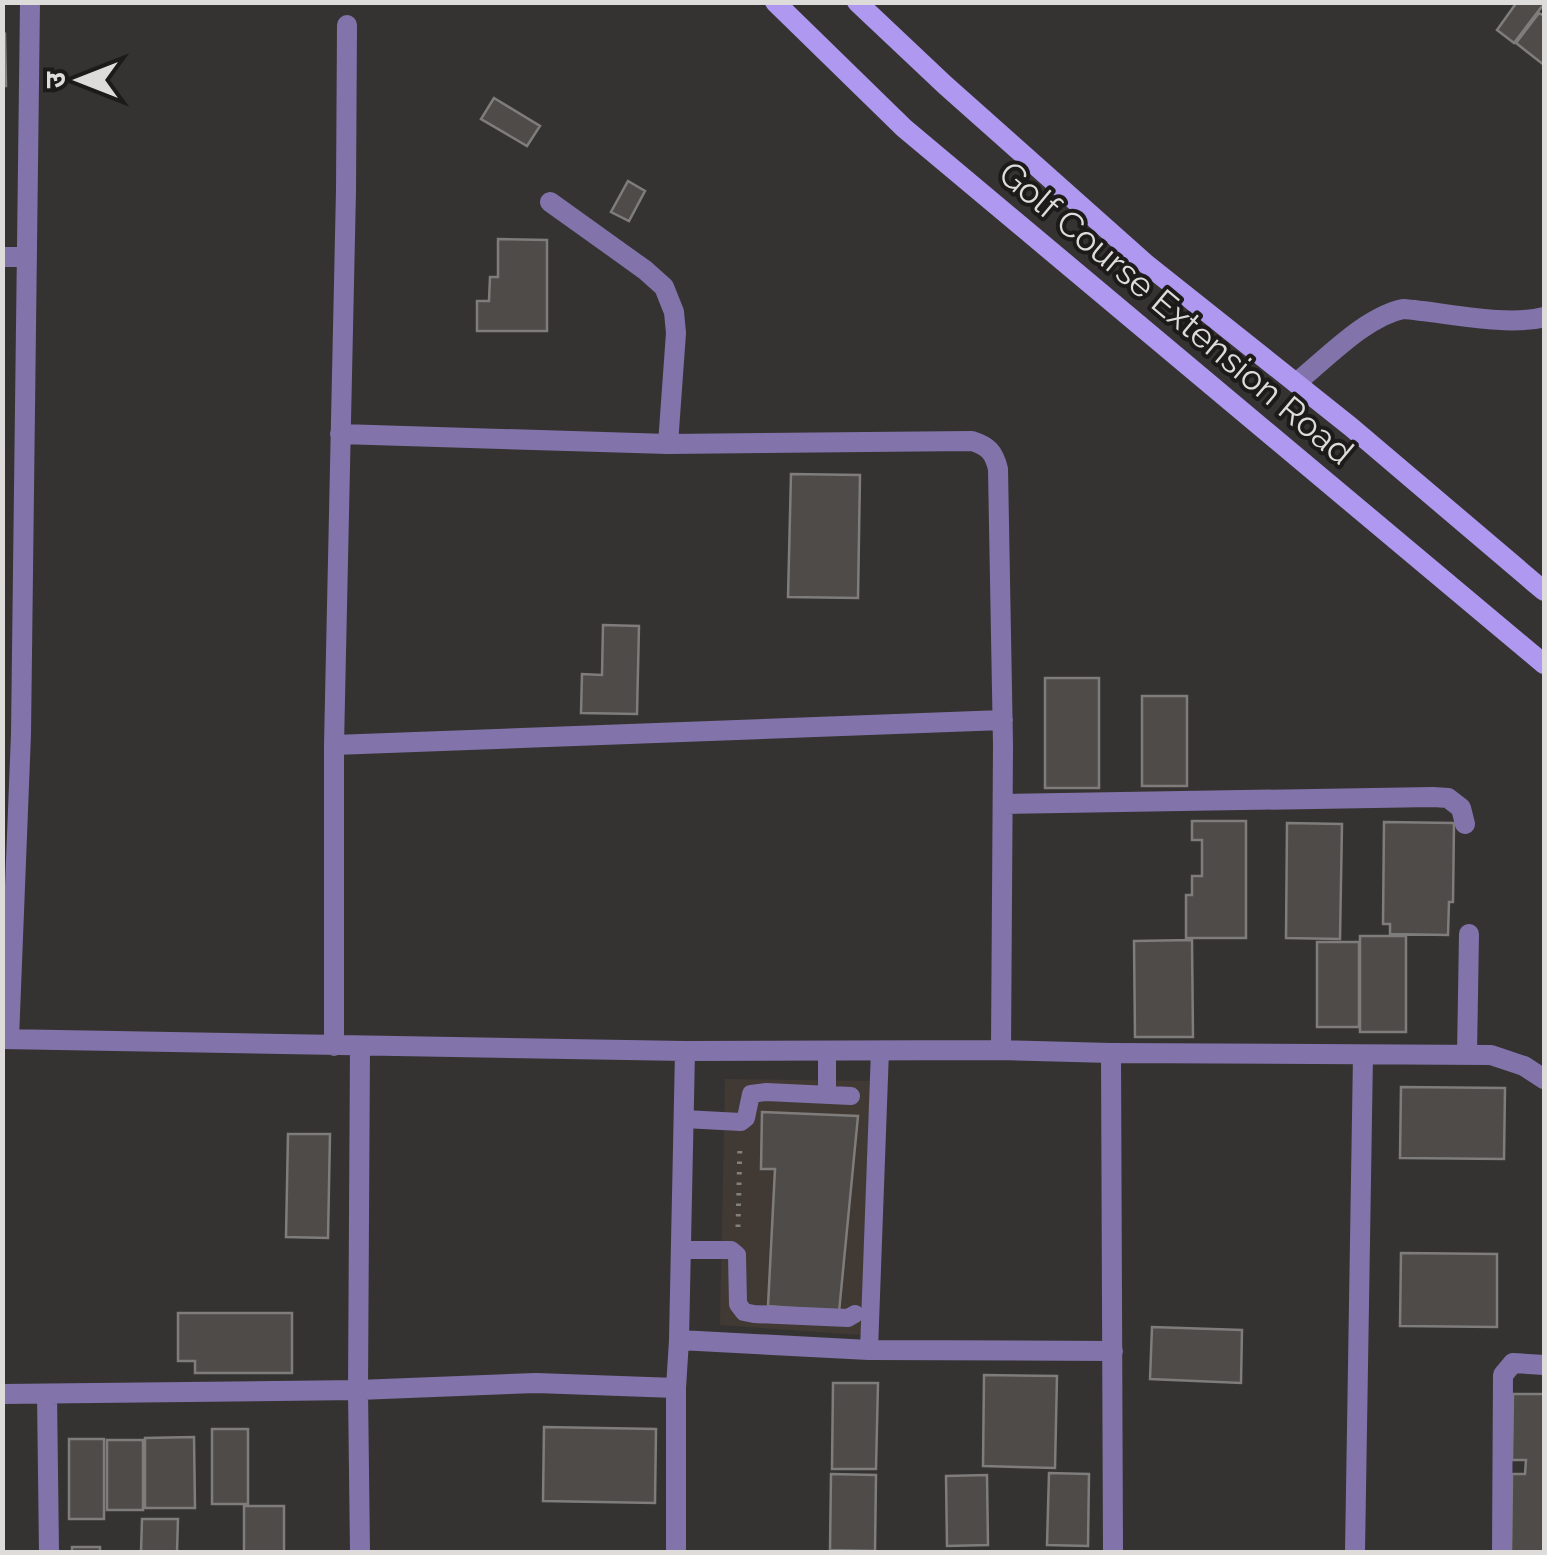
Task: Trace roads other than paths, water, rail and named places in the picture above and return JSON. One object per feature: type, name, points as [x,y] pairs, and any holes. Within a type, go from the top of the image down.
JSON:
[{"type":"main road","name":"Golf Course Extension Road","points":[[775,2],[904,128],[1544,664]]},
{"type":"main road","name":"Golf Course Extension Road","points":[[857,2],[1145,263],[1296,383],[1544,591]]},
{"type":"street","points":[[30,2],[6,1039],[685,1051],[1491,1056],[1524,1066],[1544,1079]]},
{"type":"street","points":[[334,1046],[334,745],[346,25]]},
{"type":"street","points":[[550,202],[664,288],[674,312],[676,333],[668,444]]},
{"type":"street","points":[[2,257],[27,257]]},
{"type":"street","points":[[1296,383],[1358,332],[1390,312],[1500,319],[1544,317]]},
{"type":"street","points":[[340,434],[668,444],[972,441],[986,446],[996,457],[998,470],[1003,720],[1002,1050]]},
{"type":"street","points":[[334,745],[1003,720]]},
{"type":"street","points":[[1003,804],[1433,797],[1448,798],[1461,808],[1465,824]]},
{"type":"street","points":[[1467,1056],[1469,934]]},
{"type":"street","points":[[360,1047],[360,1552]]},
{"type":"street","points":[[676,1552],[685,1051]]},
{"type":"street","points":[[1110,1053],[1113,1552]]},
{"type":"street","points":[[1355,1552],[1363,1056]]},
{"type":"street","points":[[680,1340],[869,1350],[1113,1352]]},
{"type":"street","points":[[1502,1552],[1503,1375],[1513,1363],[1544,1365]]},
{"type":"street","points":[[2,1394],[358,1390],[536,1383],[676,1388]]},
{"type":"street","points":[[48,1394],[49,1552]]},
{"type":"lane","points":[[827,1050],[827,1095]]},
{"type":"lane","points":[[869,1350],[880,1050]]},
{"type":"lane","points":[[684,1119],[741,1122],[746,1118],[751,1094],[851,1096]]},
{"type":"lane","points":[[681,1250],[730,1250],[738,1256],[738,1304],[744,1312],[851,1316],[844,1349]]}]
